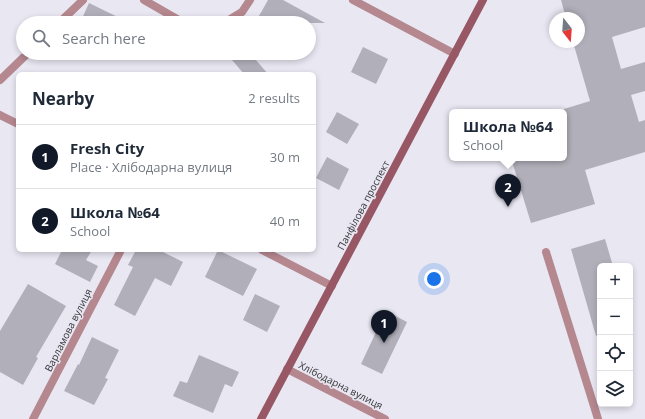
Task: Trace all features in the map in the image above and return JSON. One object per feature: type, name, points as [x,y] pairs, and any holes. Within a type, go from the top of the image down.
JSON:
[{"type":"main road","name":"Панфілова проспект","points":[[261,419],[483,0]]},
{"type":"street","points":[[66,16],[83,0]]},
{"type":"street","points":[[144,0],[172,16]]},
{"type":"street","points":[[235,16],[242,12],[250,0]]},
{"type":"street","points":[[353,0],[454,54]]},
{"type":"street","points":[[0,80],[21,60]]},
{"type":"street","points":[[0,115],[16,123]]},
{"type":"street","name":"Варламова вулиця","points":[[33,419],[120,252]]},
{"type":"street","points":[[266,252],[332,286]]},
{"type":"street","points":[[546,252],[598,419]]},
{"type":"street","name":"Хлібодарна вулиця","points":[[288,369],[385,419]]},
{"type":"building","points":[[268,0],[283,0],[312,16],[259,16]]},
{"type":"building","points":[[561,0],[645,0],[645,27],[612,37],[621,69],[645,62],[645,91],[631,95],[639,122],[645,120],[645,152],[585,170],[595,204],[531,223],[512,161],[567,161],[567,109],[564,109],[590,101],[575,48],[585,48],[585,12],[564,12]]},
{"type":"building","points":[[89,3],[116,16],[83,16]]},
{"type":"building","points":[[316,18],[325,23],[316,23]]},
{"type":"building","points":[[363,47],[388,59],[376,84],[351,72]]},
{"type":"building","points":[[232,60],[256,60],[266,72],[242,72]]},
{"type":"building","points":[[337,112],[359,124],[347,144],[326,132]]},
{"type":"building","points":[[327,157],[349,169],[339,190],[316,178]]},
{"type":"building","points":[[605,239],[612,263],[597,263],[597,336],[596,336],[571,249]]},
{"type":"building","points":[[61,252],[91,252],[86,260],[98,266],[90,282],[55,264]]},
{"type":"building","points":[[135,252],[163,252],[183,262],[171,286],[155,278],[135,316],[114,305],[133,267],[128,265]]},
{"type":"building","points":[[217,252],[222,252],[257,269],[243,296],[205,277]]},
{"type":"building","points":[[28,284],[66,306],[36,357],[38,358],[23,385],[0,372],[0,331]]},
{"type":"building","points":[[255,294],[280,306],[267,332],[243,320]]},
{"type":"building","points":[[386,311],[407,322],[382,374],[361,364]]},
{"type":"building","points":[[92,337],[119,350],[105,378],[108,379],[94,405],[64,391],[78,364],[79,365]]},
{"type":"building","points":[[199,355],[239,372],[232,387],[225,384],[213,413],[173,396],[180,381],[187,383]]},
{"type":"place","name":"Школа №64","points":[[508,207]]},
{"type":"place","name":"Fresh City","points":[[384,343]]}]
